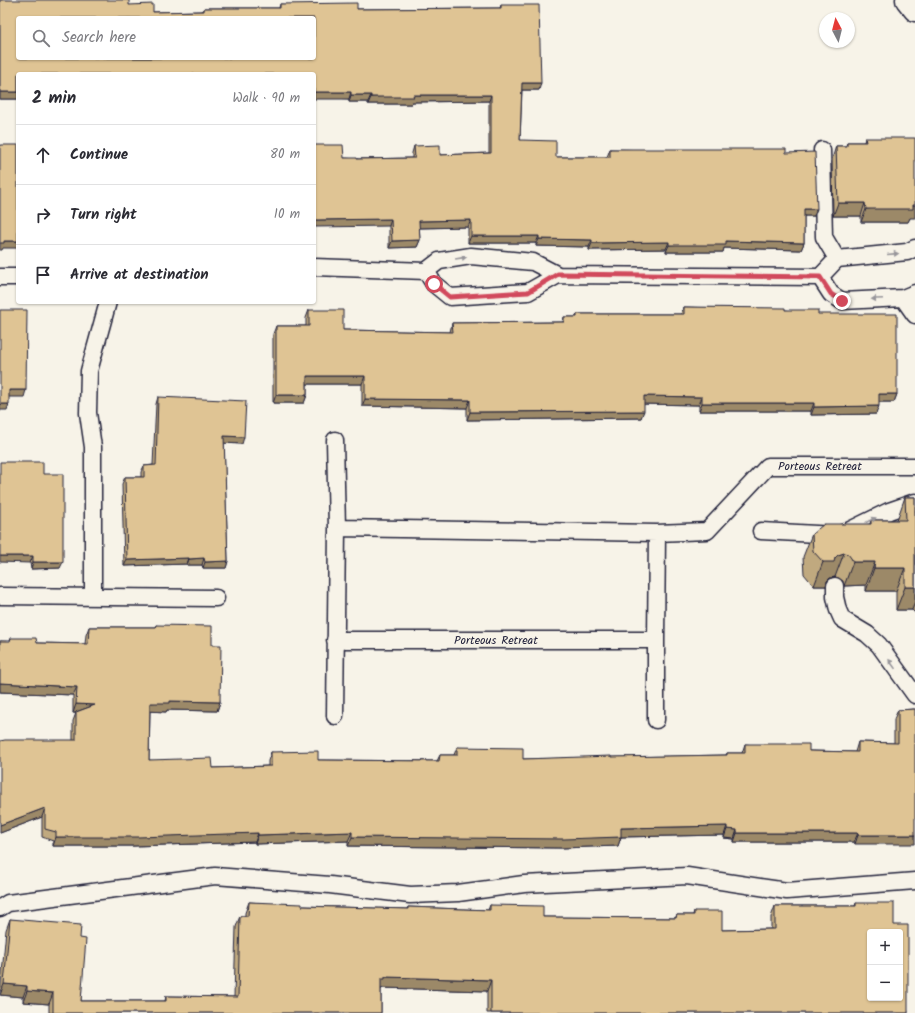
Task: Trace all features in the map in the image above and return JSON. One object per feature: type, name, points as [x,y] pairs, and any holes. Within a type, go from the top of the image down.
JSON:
[{"type":"street","points":[[907,0],[915,10]]},
{"type":"lane","points":[[822,150],[824,237],[837,259]]},
{"type":"lane","points":[[316,267],[426,271],[440,261],[471,256],[533,262],[558,274],[820,277],[837,259],[908,252],[915,248]]},
{"type":"lane","points":[[426,271],[434,284],[450,297],[528,292],[558,274]]},
{"type":"lane","points":[[0,277],[16,277]]},
{"type":"lane","points":[[820,277],[831,294],[842,301],[909,296],[915,315]]},
{"type":"lane","points":[[93,596],[93,447],[88,413],[90,371],[107,304]]},
{"type":"lane","points":[[335,440],[337,528],[335,716]]},
{"type":"lane","name":"Porteous Retreat","points":[[337,528],[657,533],[707,531],[768,466],[915,466]]},
{"type":"lane","points":[[761,531],[835,541],[846,532],[889,511],[915,502]]},
{"type":"lane","points":[[656,720],[657,533]]},
{"type":"lane","points":[[835,586],[836,603],[842,619],[867,634],[879,645],[915,695]]},
{"type":"lane","points":[[0,596],[216,598]]},
{"type":"lane","name":"Porteous Retreat","points":[[335,640],[656,640]]},
{"type":"lane","points":[[0,908],[8,903],[216,876],[330,885],[410,895],[458,893],[524,884],[687,876],[787,891],[915,881]]},
{"type":"building","points":[[0,0],[129,0],[129,5],[153,4],[153,12],[204,11],[204,8],[280,8],[280,4],[357,3],[357,9],[501,8],[501,5],[539,5],[541,83],[522,83],[520,140],[556,141],[556,157],[610,157],[610,149],[786,149],[786,153],[815,152],[817,209],[804,209],[804,243],[726,241],[726,245],[669,245],[669,242],[592,243],[592,240],[539,239],[539,236],[471,236],[471,220],[419,221],[420,240],[392,241],[391,219],[316,220],[316,145],[343,145],[344,158],[357,159],[415,158],[414,146],[440,145],[440,155],[491,153],[491,95],[413,95],[414,97],[371,97],[371,95],[351,95],[351,92],[316,92],[316,72],[16,72],[16,92],[0,92]]},
{"type":"building","points":[[865,138],[915,138],[915,205],[913,205],[913,209],[866,209],[865,203],[838,203],[836,146],[847,146],[847,142],[866,142]]},
{"type":"building","points":[[0,145],[16,145],[16,241],[4,241],[4,243],[0,243]]},
{"type":"building","points":[[684,307],[785,308],[785,310],[818,310],[818,314],[897,314],[897,394],[879,394],[879,406],[814,407],[814,403],[702,403],[702,397],[644,396],[644,411],[470,412],[470,400],[365,399],[365,376],[307,376],[307,395],[276,395],[276,326],[309,326],[309,310],[343,310],[343,330],[453,332],[452,323],[564,322],[564,317],[577,317],[577,314],[684,314]]},
{"type":"building","points":[[0,310],[27,310],[26,390],[9,390],[9,404],[0,404]]},
{"type":"building","points":[[158,397],[246,401],[244,437],[224,436],[228,561],[205,562],[204,558],[127,560],[125,477],[144,477],[144,466],[156,465]]},
{"type":"building","points":[[0,462],[43,462],[43,474],[63,474],[63,562],[33,562],[33,556],[0,556]]},
{"type":"building","points":[[905,497],[915,497],[915,587],[905,587],[905,568],[874,568],[875,562],[853,562],[848,554],[844,553],[838,555],[834,562],[823,562],[813,551],[812,534],[824,524],[871,524],[871,520],[906,520]]},
{"type":"building","points":[[156,625],[212,626],[212,645],[221,645],[220,702],[170,701],[170,703],[150,703],[149,760],[212,758],[213,768],[271,766],[271,752],[318,751],[318,760],[439,761],[440,755],[457,755],[457,747],[523,748],[523,759],[611,756],[727,755],[727,753],[745,753],[745,744],[809,744],[809,751],[858,752],[858,742],[898,743],[898,710],[915,709],[915,835],[858,835],[858,833],[737,833],[737,830],[727,829],[727,826],[621,828],[621,837],[564,839],[352,837],[352,832],[258,835],[258,833],[138,837],[56,837],[56,832],[45,829],[45,808],[0,825],[0,741],[76,740],[76,712],[95,705],[76,704],[77,687],[0,683],[0,641],[10,641],[11,638],[36,638],[37,643],[88,644],[89,627],[156,627]]},
{"type":"building","points":[[249,902],[302,904],[302,906],[408,909],[408,907],[490,910],[490,905],[543,906],[543,917],[676,918],[677,915],[694,915],[694,911],[722,911],[722,930],[775,929],[775,906],[856,906],[856,903],[894,903],[894,925],[908,925],[908,1013],[491,1013],[491,980],[385,977],[385,979],[381,979],[381,1013],[53,1013],[53,993],[27,991],[27,986],[4,984],[10,919],[81,925],[80,938],[86,939],[81,1001],[166,1001],[166,996],[238,997],[240,916],[248,916]]},
{"type":"route","points":[[434,284],[450,297],[528,292],[558,274],[820,277],[831,294],[842,301]]}]
